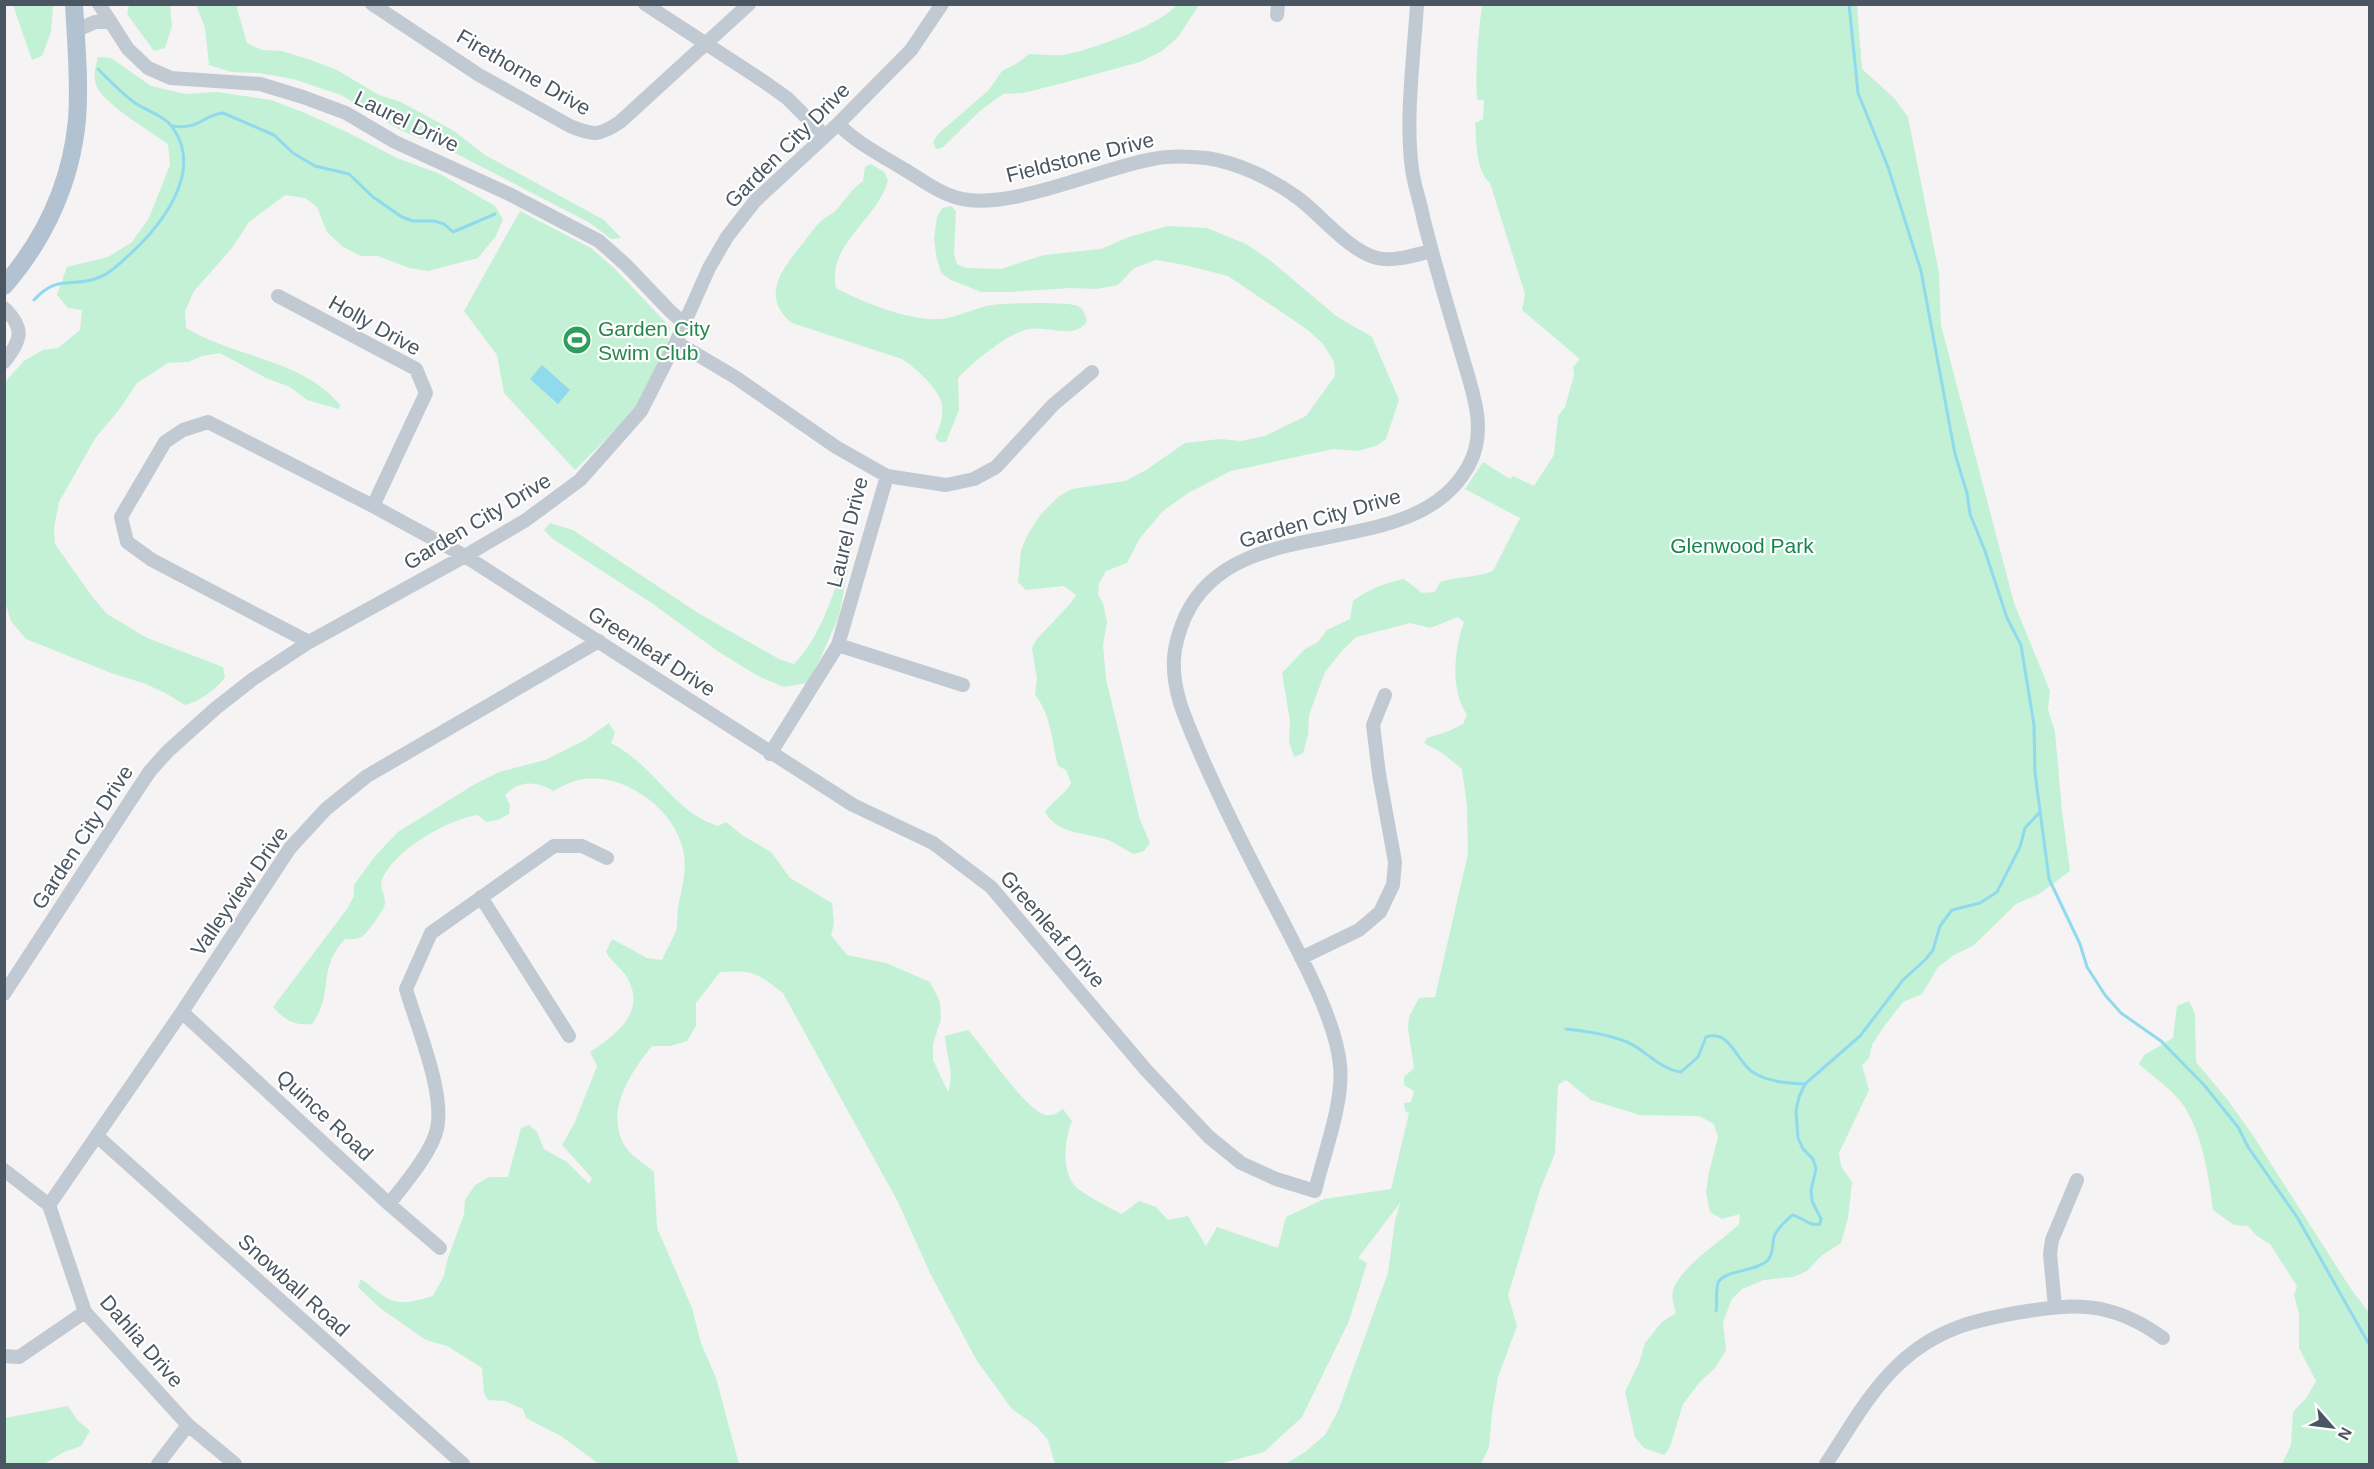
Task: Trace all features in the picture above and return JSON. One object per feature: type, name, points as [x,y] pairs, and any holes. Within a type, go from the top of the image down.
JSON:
[{"type":"main road","points":[[4,286],[32,252],[68,170],[77,118],[74,4]]},
{"type":"street","name":"Laurel Drive","points":[[99,4],[138,60],[160,73],[186,80],[260,84],[346,113],[395,142],[485,182],[581,231],[613,253],[670,312],[684,322]]},
{"type":"street","name":"Firethorne Drive","points":[[372,4],[479,75],[570,126],[595,134],[604,133],[620,122],[706,44]]},
{"type":"street","points":[[645,4],[787,98],[825,136]]},
{"type":"street","points":[[706,44],[749,4]]},
{"type":"street","name":"Garden City Drive","points":[[4,994],[150,771],[189,731],[253,679],[309,642],[526,520],[580,480],[641,411],[676,342],[709,268],[727,237],[755,201],[838,124],[911,50],[942,4]]},
{"type":"street","name":"Garden City Drive","points":[[1315,1191],[1341,1088],[1336,1040],[1301,958],[1225,809],[1182,711],[1174,684],[1174,657],[1178,635],[1191,605],[1209,582],[1229,566],[1258,554],[1388,523],[1427,509],[1449,491],[1469,465],[1479,437],[1478,408],[1431,251],[1412,171],[1410,142],[1417,4]]},
{"type":"street","points":[[75,31],[95,22],[111,22]]},
{"type":"street","name":"Fieldstone Drive","points":[[838,124],[852,138],[938,189],[959,198],[986,200],[1029,193],[1152,159],[1183,155],[1238,166],[1265,177],[1299,198],[1358,248],[1377,258],[1397,258],[1431,251]]},
{"type":"street","name":"Holly Drive","points":[[278,296],[416,369],[426,393],[373,506]]},
{"type":"street","points":[[4,308],[16,322],[20,338],[17,346],[4,362]]},
{"type":"street","name":"Laurel Drive","points":[[676,342],[735,377],[836,447],[887,476],[838,645],[770,754]]},
{"type":"street","points":[[887,476],[946,485],[974,479],[996,468],[1053,405],[1092,372]]},
{"type":"street","name":"Greenleaf Drive","points":[[309,642],[152,560],[127,542],[121,517],[165,441],[183,430],[208,422],[373,506],[465,556],[770,754],[853,805],[933,843],[991,887],[1146,1070],[1209,1137],[1241,1163],[1276,1179],[1315,1191]]},
{"type":"street","name":"Valleyview Drive","points":[[49,1205],[98,1137],[290,848],[326,809],[367,776],[598,641]]},
{"type":"street","points":[[838,645],[963,685]]},
{"type":"street","points":[[1301,958],[1359,930],[1380,912],[1393,885],[1395,862],[1379,774],[1373,725],[1385,695]]},
{"type":"street","points":[[389,1204],[420,1163],[437,1130],[437,1093],[406,989],[431,933],[554,846],[582,846],[607,858]]},
{"type":"street","points":[[481,897],[569,1036]]},
{"type":"street","name":"Quince Road","points":[[182,1012],[389,1204],[440,1248]]},
{"type":"street","name":"Snowball Road","points":[[98,1137],[463,1464]]},
{"type":"street","points":[[4,1170],[49,1205]]},
{"type":"street","points":[[2055,1307],[2050,1254],[2052,1240],[2077,1180]]},
{"type":"street","name":"Dahlia Drive","points":[[49,1205],[85,1312],[188,1425],[235,1464]]},
{"type":"street","points":[[1826,1464],[1886,1377],[1927,1342],[1966,1323],[1986,1317],[2055,1307],[2091,1307],[2107,1310],[2142,1324],[2163,1338]]},
{"type":"street","points":[[4,1356],[19,1357],[85,1312]]},
{"type":"street","points":[[158,1464],[188,1425]]},
{"type":"green space","points":[[1177,4],[1199,5],[1178,37],[1162,51],[1140,62],[1063,83],[1023,93],[1003,94],[981,110],[942,148],[936,149],[933,142],[939,133],[988,91],[1002,71],[1029,54],[1062,55],[1105,43],[1157,20],[1170,12]]},
{"type":"green space","points":[[13,5],[53,5],[51,32],[42,56],[32,60]]},
{"type":"green space","points":[[129,5],[170,5],[172,26],[165,48],[154,51],[127,14]]},
{"type":"green space","points":[[196,5],[236,5],[247,43],[262,50],[282,51],[311,60],[337,70],[379,95],[401,102],[454,131],[485,155],[604,220],[621,238],[611,239],[590,223],[455,153],[400,130],[341,95],[293,79],[259,73],[231,72],[209,65],[205,28]]},
{"type":"green space","name":"Glenwood Park","points":[[1482,5],[1857,5],[1862,69],[1894,98],[1908,117],[1939,273],[1941,325],[2014,603],[2050,691],[2048,709],[2055,732],[2070,871],[2039,894],[2016,904],[1973,946],[1954,955],[1938,967],[1922,994],[1903,1002],[1872,1045],[1869,1058],[1862,1065],[1869,1090],[1839,1153],[1841,1166],[1852,1182],[1848,1218],[1841,1243],[1821,1256],[1807,1271],[1793,1277],[1764,1280],[1742,1289],[1732,1299],[1723,1322],[1726,1350],[1716,1367],[1699,1383],[1683,1404],[1670,1447],[1664,1455],[1644,1448],[1635,1437],[1625,1392],[1639,1363],[1645,1343],[1662,1322],[1676,1313],[1672,1296],[1677,1281],[1692,1263],[1739,1224],[1740,1214],[1722,1219],[1710,1212],[1706,1192],[1718,1137],[1714,1124],[1699,1116],[1640,1115],[1591,1100],[1566,1080],[1558,1085],[1555,1153],[1540,1190],[1508,1295],[1517,1326],[1498,1377],[1489,1447],[1481,1464],[1285,1464],[1305,1452],[1325,1435],[1338,1411],[1388,1273],[1395,1221],[1400,1203],[1358,1258],[1367,1263],[1349,1321],[1302,1417],[1264,1452],[1219,1464],[1055,1464],[1048,1440],[1036,1426],[1012,1409],[977,1361],[931,1275],[898,1202],[783,993],[748,972],[720,972],[696,1003],[696,1026],[687,1041],[670,1046],[652,1046],[636,1067],[623,1092],[617,1117],[625,1147],[654,1172],[657,1228],[692,1308],[701,1343],[716,1378],[739,1464],[599,1464],[561,1436],[526,1418],[523,1409],[505,1401],[488,1400],[484,1393],[482,1368],[447,1346],[426,1340],[380,1308],[358,1287],[361,1279],[385,1297],[397,1302],[409,1302],[433,1296],[444,1276],[464,1214],[465,1200],[475,1185],[489,1177],[508,1177],[521,1128],[529,1125],[537,1132],[544,1149],[567,1162],[589,1184],[592,1178],[562,1145],[575,1122],[597,1066],[590,1052],[618,1031],[625,1023],[633,1004],[633,993],[627,977],[606,952],[612,939],[647,958],[662,960],[676,931],[684,880],[684,857],[678,835],[659,808],[631,788],[615,782],[583,779],[553,791],[534,784],[516,787],[505,795],[510,805],[509,814],[498,820],[486,822],[478,815],[454,822],[427,835],[393,862],[382,881],[385,903],[382,910],[363,936],[356,939],[345,939],[336,950],[328,971],[323,1002],[312,1024],[290,1021],[273,1007],[347,909],[354,896],[354,885],[376,855],[398,832],[475,784],[499,772],[545,760],[585,740],[609,723],[615,733],[611,743],[642,765],[693,814],[718,826],[726,822],[742,835],[771,852],[790,878],[832,903],[834,924],[831,935],[847,955],[886,963],[930,982],[940,1002],[941,1019],[933,1044],[933,1060],[948,1092],[951,1079],[945,1036],[968,1030],[1028,1103],[1046,1115],[1063,1109],[1072,1121],[1066,1145],[1066,1162],[1070,1178],[1077,1188],[1104,1205],[1122,1214],[1139,1201],[1156,1207],[1168,1220],[1188,1216],[1206,1246],[1217,1227],[1278,1248],[1286,1217],[1324,1199],[1391,1189],[1409,1113],[1405,1111],[1404,1103],[1411,1102],[1414,1091],[1404,1085],[1404,1077],[1414,1068],[1408,1028],[1409,1017],[1419,998],[1435,997],[1468,854],[1467,806],[1462,769],[1442,753],[1424,743],[1427,738],[1463,724],[1467,715],[1458,694],[1455,670],[1464,622],[1458,617],[1430,628],[1410,623],[1356,637],[1325,672],[1309,715],[1308,735],[1303,753],[1294,757],[1289,741],[1290,721],[1282,673],[1305,649],[1318,642],[1327,630],[1350,619],[1353,601],[1371,590],[1404,579],[1422,593],[1435,592],[1440,582],[1493,571],[1520,518],[1465,489],[1483,462],[1510,479],[1513,476],[1534,486],[1554,455],[1558,416],[1565,407],[1574,375],[1573,367],[1580,359],[1522,310],[1525,294],[1490,183],[1479,163],[1475,123],[1483,119],[1484,100],[1477,100],[1476,88]]},
{"type":"green space","points":[[98,57],[111,58],[151,86],[186,94],[217,92],[271,100],[305,113],[397,158],[440,174],[495,206],[503,219],[496,236],[478,258],[428,271],[409,268],[378,256],[361,256],[343,247],[327,232],[317,207],[305,198],[285,195],[249,222],[232,248],[194,291],[185,311],[186,328],[205,338],[288,368],[307,378],[325,390],[340,405],[339,409],[307,400],[290,387],[266,378],[220,353],[202,356],[188,362],[168,363],[137,383],[119,410],[96,437],[59,502],[54,528],[55,544],[107,614],[147,638],[223,667],[225,677],[218,686],[202,698],[185,705],[146,684],[111,673],[26,639],[11,621],[5,602],[5,382],[24,361],[43,350],[58,348],[80,330],[82,310],[68,308],[57,295],[67,267],[108,257],[132,242],[149,218],[170,165],[168,144],[120,111],[98,89],[95,69]]},
{"type":"green space","points":[[871,164],[884,172],[888,180],[875,207],[855,232],[839,258],[835,273],[836,288],[873,305],[901,314],[928,319],[941,319],[993,305],[1047,303],[1078,306],[1083,310],[1087,321],[1076,330],[1030,329],[1022,331],[1002,341],[972,364],[958,378],[959,410],[946,442],[940,442],[935,438],[942,413],[942,405],[937,392],[913,367],[902,359],[792,323],[783,314],[778,304],[777,286],[785,267],[817,225],[835,211],[854,188],[863,181],[865,167]]},
{"type":"green space","points":[[951,206],[956,211],[954,254],[957,264],[966,268],[1001,269],[1044,255],[1101,249],[1129,237],[1168,226],[1207,228],[1246,244],[1271,261],[1336,316],[1372,337],[1399,400],[1386,439],[1378,445],[1358,451],[1333,449],[1231,471],[1188,493],[1163,511],[1140,538],[1127,563],[1106,571],[1099,583],[1098,594],[1103,603],[1107,622],[1103,645],[1106,679],[1140,820],[1150,843],[1144,851],[1134,854],[1108,840],[1065,829],[1057,825],[1045,812],[1071,783],[1066,770],[1058,766],[1048,719],[1035,695],[1037,679],[1032,648],[1036,640],[1076,595],[1064,586],[1026,590],[1018,582],[1021,550],[1041,514],[1059,496],[1072,489],[1125,481],[1146,470],[1185,443],[1220,439],[1241,441],[1265,436],[1306,416],[1335,376],[1334,362],[1323,344],[1308,330],[1228,276],[1185,265],[1156,260],[1134,268],[1118,285],[1096,289],[981,292],[951,280],[941,273],[934,238],[937,217],[942,208]]},
{"type":"green space","name":"Garden City Swim Club","points":[[520,211],[591,248],[614,268],[670,327],[666,352],[639,406],[575,470],[504,393],[497,355],[464,311]]},
{"type":"green space","points":[[550,523],[573,530],[698,613],[779,659],[794,664],[813,639],[827,611],[846,550],[850,546],[852,547],[839,616],[807,683],[784,687],[758,676],[719,652],[653,604],[553,539],[544,530]]},
{"type":"green space","points":[[2189,1001],[2195,1014],[2196,1062],[2252,1134],[2349,1286],[2369,1313],[2369,1464],[2282,1464],[2291,1445],[2293,1412],[2307,1397],[2316,1381],[2299,1348],[2299,1314],[2294,1295],[2297,1286],[2270,1244],[2257,1236],[2248,1226],[2234,1225],[2213,1210],[2203,1154],[2188,1113],[2172,1092],[2139,1064],[2144,1055],[2173,1038],[2177,1006]]},
{"type":"green space","points":[[68,1406],[77,1420],[90,1431],[81,1446],[64,1452],[44,1464],[5,1464],[5,1418]]},
{"type":"water","points":[[542,365],[570,390],[558,404],[530,379]]},
{"type":"waterway","points":[[1849,4],[1858,93],[1888,167],[1921,271],[1955,454],[1967,493],[1970,514],[2007,618],[2021,645],[2034,725],[2035,773],[2049,879],[2080,944],[2087,967],[2105,995],[2121,1013],[2161,1041],[2204,1085],[2238,1127],[2248,1147],[2297,1217],[2370,1346]]},
{"type":"waterway","points":[[34,300],[50,287],[90,280],[115,268],[154,229],[175,197],[181,180],[184,162],[181,145],[173,128],[161,117],[130,99],[98,69]]},
{"type":"waterway","points":[[172,126],[189,126],[223,113],[274,135],[293,153],[315,166],[349,174],[373,197],[402,217],[413,221],[434,221],[444,224],[453,232],[495,214]]},
{"type":"waterway","points":[[1716,1311],[1717,1287],[1721,1279],[1756,1267],[1768,1260],[1775,1234],[1792,1215],[1816,1225],[1820,1224],[1821,1219],[1812,1201],[1811,1190],[1816,1169],[1813,1159],[1803,1149],[1798,1138],[1796,1111],[1805,1084],[1860,1036],[1903,980],[1926,959],[1933,950],[1940,926],[1952,910],[1980,903],[1997,892],[2020,847],[2025,828],[2040,812]]},
{"type":"waterway","points":[[1566,1029],[1596,1033],[1627,1042],[1666,1067],[1681,1072],[1698,1057],[1706,1037],[1715,1036],[1727,1042],[1742,1062],[1754,1073],[1772,1080],[1805,1084]]},
{"type":"place","name":"Garden City Swim Club","points":[[577,340]]}]
